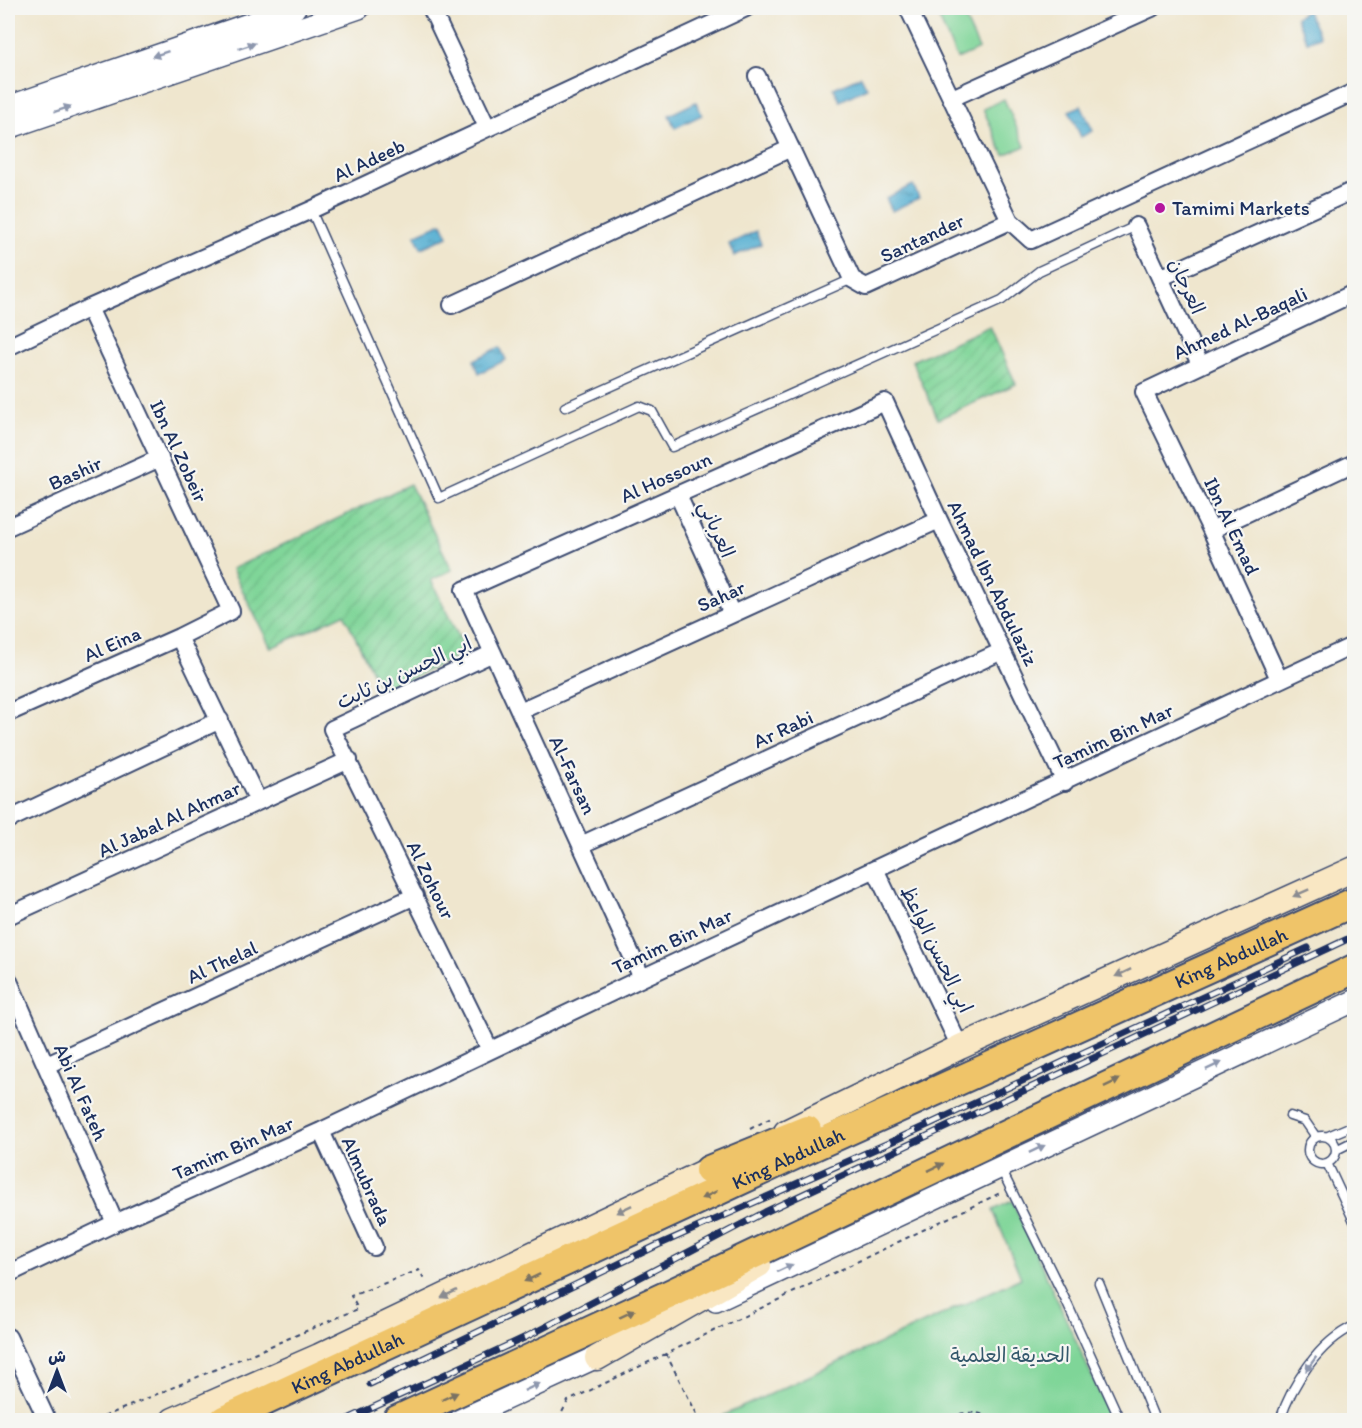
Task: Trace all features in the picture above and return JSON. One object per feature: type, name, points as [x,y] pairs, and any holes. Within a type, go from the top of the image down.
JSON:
[{"type":"highway","name":"King Abdullah","points":[[224,1420],[812,1147],[1354,902]]},
{"type":"highway","points":[[709,1170],[1316,919]]},
{"type":"highway","points":[[397,1420],[681,1289],[1354,969]]},
{"type":"highway","points":[[1205,1039],[1354,983]]},
{"type":"main road","points":[[173,1420],[319,1356],[709,1170],[960,1047],[1354,869]]},
{"type":"main road","points":[[597,1358],[893,1188]]},
{"type":"main road","points":[[197,1420],[319,1356]]},
{"type":"street","points":[[8,107],[295,8]]},
{"type":"street","points":[[8,129],[359,8]]},
{"type":"street","points":[[431,8],[487,127]]},
{"type":"street","name":"Al Adeeb","points":[[8,347],[89,308],[311,210],[746,8]]},
{"type":"street","points":[[908,8],[1010,221],[1031,240],[1354,92]]},
{"type":"street","points":[[952,98],[1152,8]]},
{"type":"street","points":[[757,76],[852,279]]},
{"type":"street","points":[[452,304],[791,148]]},
{"type":"street","points":[[1160,278],[1354,190]]},
{"type":"street","name":"Santander","points":[[852,279],[866,287],[1010,221]]},
{"type":"street","name":"العرجان","points":[[1136,226],[1200,364]]},
{"type":"street","name":"Ahmed Al-Baqali","points":[[1144,392],[1354,292]]},
{"type":"street","name":"Ibn Al Zobeir","points":[[89,308],[231,611]]},
{"type":"street","name":"Ibn Al Emad","points":[[1144,392],[1280,680]]},
{"type":"street","name":"Al Hossoun","points":[[464,590],[885,402]]},
{"type":"street","name":"Ahmad Ibn Abdulaziz","points":[[885,402],[1065,782]]},
{"type":"street","name":"Bashir","points":[[8,527],[160,458]]},
{"type":"street","points":[[1211,530],[1354,463]]},
{"type":"street","name":"العرباني","points":[[678,495],[732,614]]},
{"type":"street","name":"Sahar","points":[[520,711],[939,520]]},
{"type":"street","name":"Al-Farsan","points":[[464,590],[583,844],[642,978]]},
{"type":"street","name":"Al Eina","points":[[8,713],[179,637],[231,611]]},
{"type":"street","points":[[179,637],[258,801]]},
{"type":"street","name":"Tamim Bin Mar","points":[[8,1274],[115,1223],[321,1131],[1354,645]]},
{"type":"street","name":"Ar Rabi","points":[[583,844],[1002,651]]},
{"type":"street","name":"ابي الحسن بن ثابت","points":[[332,729],[493,653]]},
{"type":"street","points":[[8,820],[220,720]]},
{"type":"street","name":"Al Zohour","points":[[332,729],[490,1050]]},
{"type":"street","name":"Al Jabal Al Ahmar","points":[[8,916],[349,760]]},
{"type":"street","name":"ابي الحسن الواعظ","points":[[875,869],[960,1047]]},
{"type":"street","name":"Al Thelal","points":[[47,1065],[415,896]]},
{"type":"street","name":"Abi Al Fateh","points":[[8,979],[115,1223]]},
{"type":"street","points":[[460,1420],[597,1358],[1354,1001]]},
{"type":"street","name":"Almubrada","points":[[321,1131],[374,1247]]},
{"type":"street","points":[[8,1337],[47,1420]]},
{"type":"lane","points":[[311,210],[439,498],[639,406],[652,411],[672,447],[1002,300],[1039,271],[1136,226]]},
{"type":"lane","points":[[565,407],[852,279]]},
{"type":"lane","points":[[1290,1116],[1305,1121],[1316,1137]]},
{"type":"lane","points":[[1328,1136],[1335,1145],[1335,1155],[1328,1163],[1317,1163],[1309,1156],[1309,1145],[1316,1137],[1328,1136],[1354,1125]]},
{"type":"lane","points":[[1336,1150],[1354,1141]]},
{"type":"lane","points":[[1328,1163],[1354,1221]]},
{"type":"lane","points":[[1000,1166],[1066,1301],[1120,1420]]},
{"type":"lane","points":[[1099,1283],[1155,1420]]},
{"type":"lane","points":[[1280,1420],[1297,1383],[1319,1353],[1345,1330],[1354,1326]]},
{"type":"path","points":[[558,1420],[568,1401],[1011,1188]]},
{"type":"path","points":[[96,1420],[358,1309],[351,1296],[419,1270],[428,1284]]},
{"type":"path","points":[[666,1354],[700,1420]]},
{"type":"path","points":[[943,1420],[957,1414],[971,1413],[989,1417],[992,1420]]},
{"type":"green space","points":[[945,8],[960,8],[979,49],[957,59],[936,12]]},
{"type":"green space","points":[[1004,99],[1025,146],[1004,155],[983,109]]},
{"type":"green space","points":[[990,326],[1016,384],[938,419],[912,361]]},
{"type":"green space","points":[[410,484],[452,570],[431,580],[466,652],[382,692],[344,614],[271,648],[232,569]]},
{"type":"green space","name":"الحديقة العلمية","points":[[1012,1201],[1112,1420],[714,1420],[1021,1278],[993,1210]]},
{"type":"water","points":[[1307,11],[1319,37],[1307,42],[1296,17]]},
{"type":"water","points":[[861,76],[867,88],[840,101],[834,88]]},
{"type":"water","points":[[696,102],[702,115],[675,128],[669,115]]},
{"type":"water","points":[[1081,106],[1093,131],[1081,137],[1069,111]]},
{"type":"water","points":[[913,185],[919,198],[892,211],[886,198]]},
{"type":"water","points":[[442,223],[448,236],[421,248],[415,235]]},
{"type":"water","points":[[756,231],[761,244],[734,256],[729,244]]},
{"type":"water","points":[[500,347],[506,360],[479,373],[474,360]]},
{"type":"railway","points":[[346,1420],[526,1337],[765,1212],[1354,936]]},
{"type":"railway","points":[[370,1384],[658,1245],[893,1141],[1308,948]]},
{"type":"place","name":"Tamimi Markets","points":[[1160,208]]}]
